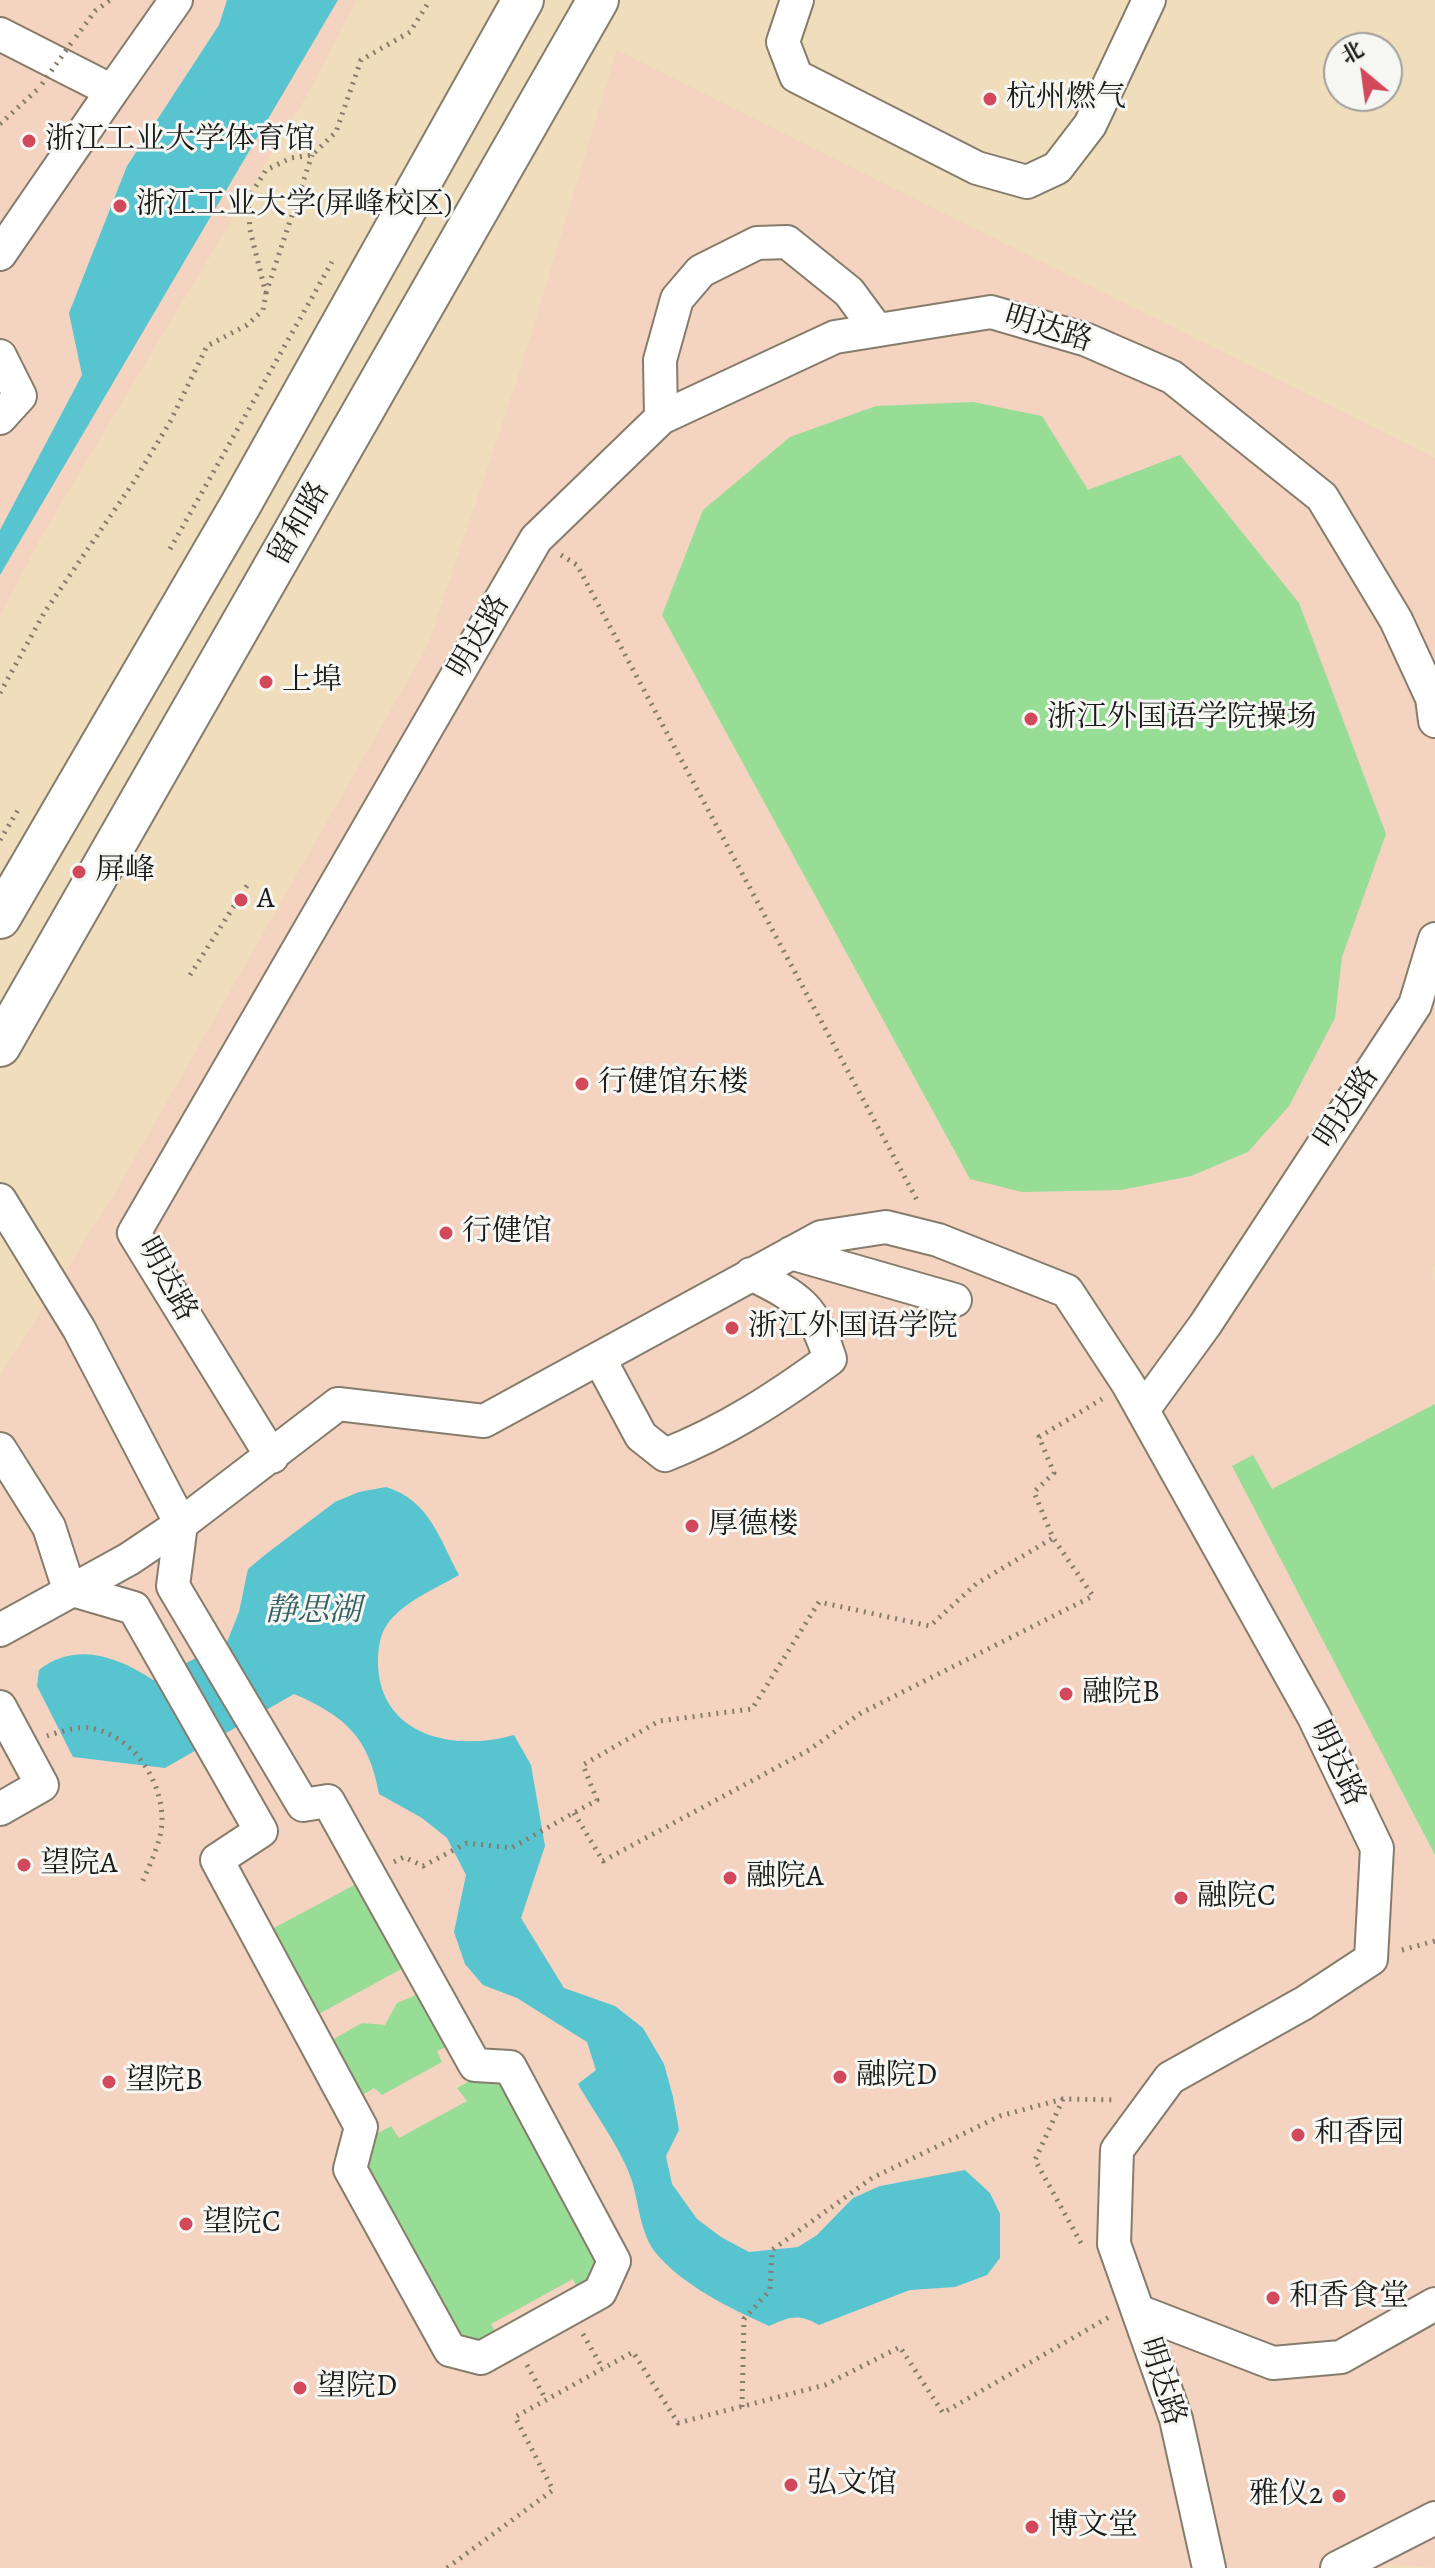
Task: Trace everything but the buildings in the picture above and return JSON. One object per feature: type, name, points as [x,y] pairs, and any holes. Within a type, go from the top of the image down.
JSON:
[{"type":"main road","name":"留和路","points":[[0,918],[241,504],[523,0]]},
{"type":"main road","name":"留和路","points":[[0,1046],[598,0]]},
{"type":"street","points":[[0,254],[176,0]]},
{"type":"street","points":[[797,0],[783,42],[796,76],[977,168],[1027,182],[1057,168],[1090,125],[1149,0]]},
{"type":"street","points":[[0,34],[112,91]]},
{"type":"street","points":[[661,418],[660,360],[677,299],[701,271],[757,243],[787,242],[849,292],[877,330]]},
{"type":"street","name":"明达路","points":[[272,1457],[134,1233],[536,539],[661,418],[835,337],[991,312],[1087,340],[1172,377],[1322,497],[1396,620],[1432,698],[1435,721]]},
{"type":"street","points":[[0,356],[20,396],[0,418]]},
{"type":"street","name":"明达路","points":[[1209,2568],[1176,2419],[1114,2244],[1117,2150],[1170,2078],[1304,2003],[1371,1959],[1377,1848],[1314,1717],[1135,1397],[1205,1325],[1415,1005],[1435,939]]},
{"type":"street","points":[[0,1200],[79,1329],[181,1524],[173,1586],[303,1805],[328,1801],[475,2065],[510,2067],[614,2261],[600,2292],[481,2358],[450,2350],[350,2169],[361,2127],[217,1860],[261,1831],[134,1608],[69,1589]]},
{"type":"street","points":[[0,1630],[69,1589],[129,1559],[272,1457],[338,1404],[484,1421],[821,1237],[886,1227],[938,1240],[1067,1291],[1135,1397]]},
{"type":"street","points":[[791,1253],[955,1300]]},
{"type":"street","points":[[599,1358],[641,1436],[665,1455],[711,1437],[780,1395],[830,1359],[820,1326],[796,1296],[751,1274]]},
{"type":"street","points":[[0,1449],[49,1527],[69,1589]]},
{"type":"street","points":[[0,1707],[42,1785],[0,1809]]},
{"type":"street","points":[[1136,2307],[1273,2363],[1341,2357],[1435,2304]]},
{"type":"street","points":[[1337,2568],[1435,2518]]},
{"type":"path","points":[[0,124],[31,99],[95,11],[110,0]]},
{"type":"path","points":[[0,693],[44,613],[133,483],[207,346],[247,325],[263,310],[312,155],[336,132],[361,60],[410,32],[430,0]]},
{"type":"path","points":[[266,294],[250,230],[248,199],[266,170],[291,158],[312,155]]},
{"type":"path","points":[[169,551],[340,248]]},
{"type":"path","points":[[536,539],[577,565],[938,1240]]},
{"type":"path","points":[[0,840],[23,802]]},
{"type":"path","points":[[190,975],[248,884]]},
{"type":"path","points":[[574,1813],[603,1861],[809,1750],[861,1713],[1093,1596],[1053,1538],[1034,1492],[1054,1473],[1039,1437],[1135,1397]]},
{"type":"path","points":[[363,1864],[381,1868],[404,1857],[423,1866],[467,1843],[511,1848],[597,1800],[583,1765],[659,1721],[752,1709],[819,1602],[930,1626],[976,1584],[1053,1538]]},
{"type":"path","points":[[22,1748],[49,1735],[88,1728],[112,1736],[134,1751],[158,1787],[163,1822],[141,1885]]},
{"type":"path","points":[[1063,2099],[1035,2160],[1089,2257]]},
{"type":"path","points":[[742,2407],[744,2319],[770,2290],[772,2250],[872,2178],[923,2150],[1000,2116],[1063,2099],[1124,2100],[1145,2112]]},
{"type":"path","points":[[447,2568],[553,2490],[515,2417],[633,2352],[678,2423],[825,2385],[900,2347],[943,2413],[1136,2307]]},
{"type":"shaded area","name":"浙江工业大学(屏峰校区)","points":[[0,0],[357,0],[307,95],[44,532],[0,616]]},
{"type":"shaded area","name":"浙江外国语学院","points":[[617,50],[1435,458],[1435,1264],[1431,1277],[1435,1281],[1435,2568],[1389,2564],[1386,2568],[0,2568],[0,1376],[116,1191],[428,645],[519,374]]},
{"type":"green space","name":"浙江外国语学院操场","points":[[973,402],[1042,416],[1088,490],[1180,455],[1299,603],[1386,834],[1342,957],[1335,1018],[1289,1106],[1248,1152],[1191,1176],[1121,1190],[1022,1192],[970,1179],[662,615],[703,510],[790,437],[876,406]]},
{"type":"green space","points":[[1435,1404],[1435,1855],[1232,1466],[1253,1455],[1272,1489]]},
{"type":"green space","points":[[360,1882],[405,1967],[317,2015],[272,1929]]},
{"type":"green space","points":[[423,1992],[450,2045],[437,2051],[442,2062],[382,2095],[374,2088],[361,2096],[330,2041],[362,2023],[385,2025],[397,2003]]},
{"type":"green space","points":[[478,2076],[500,2076],[600,2252],[600,2270],[578,2290],[573,2279],[491,2324],[497,2335],[477,2343],[464,2342],[456,2333],[361,2157],[371,2137],[391,2126],[399,2138],[467,2101],[457,2088]]},
{"type":"water","points":[[227,0],[338,0],[0,575],[0,530],[82,375],[69,313],[127,166],[219,25]]},
{"type":"water","name":"静思湖","points":[[386,1487],[401,1493],[423,1511],[459,1575],[412,1602],[388,1623],[378,1654],[382,1689],[392,1709],[407,1723],[425,1733],[469,1741],[514,1735],[531,1765],[545,1846],[521,1918],[564,1988],[615,2006],[643,2028],[664,2064],[673,2097],[679,2130],[666,2156],[672,2184],[697,2219],[749,2252],[798,2247],[817,2235],[853,2198],[880,2186],[965,2170],[990,2193],[1000,2214],[1000,2258],[987,2275],[955,2287],[910,2290],[819,2325],[794,2318],[769,2326],[693,2286],[666,2264],[650,2244],[632,2181],[615,2144],[578,2084],[596,2070],[587,2042],[517,1998],[483,1985],[465,1964],[454,1932],[466,1875],[447,1838],[422,1818],[379,1794],[369,1757],[361,1743],[341,1720],[312,1702],[294,1694],[165,1768],[73,1757],[37,1686],[39,1670],[53,1661],[82,1654],[111,1659],[153,1680],[227,1642],[239,1612],[248,1569],[335,1502],[359,1492]]},
{"type":"place","name":"杭州燃气","points":[[990,99]]},
{"type":"place","name":"浙江工业大学体育馆","points":[[29,141]]},
{"type":"place","name":"浙江工业大学(屏峰校区)","points":[[120,206]]},
{"type":"place","name":"上埠","points":[[266,682]]},
{"type":"place","name":"浙江外国语学院操场","points":[[1031,719]]},
{"type":"place","name":"屏峰","points":[[79,872]]},
{"type":"place","name":"A","points":[[241,900]]},
{"type":"place","name":"行健馆东楼","points":[[582,1084]]},
{"type":"place","name":"行健馆","points":[[446,1233]]},
{"type":"place","name":"浙江外国语学院","points":[[732,1328]]},
{"type":"place","name":"厚德楼","points":[[692,1526]]},
{"type":"place","name":"融院B","points":[[1066,1694]]},
{"type":"place","name":"望院A","points":[[24,1865]]},
{"type":"place","name":"融院A","points":[[730,1878]]},
{"type":"place","name":"融院C","points":[[1181,1898]]},
{"type":"place","name":"融院D","points":[[840,2077]]},
{"type":"place","name":"望院B","points":[[109,2082]]},
{"type":"place","name":"和香园","points":[[1298,2135]]},
{"type":"place","name":"望院C","points":[[186,2224]]},
{"type":"place","name":"和香食堂","points":[[1273,2298]]},
{"type":"place","name":"望院D","points":[[300,2388]]},
{"type":"place","name":"弘文馆","points":[[791,2485]]},
{"type":"place","name":"雅仪2","points":[[1339,2496]]},
{"type":"place","name":"博文堂","points":[[1032,2527]]}]
